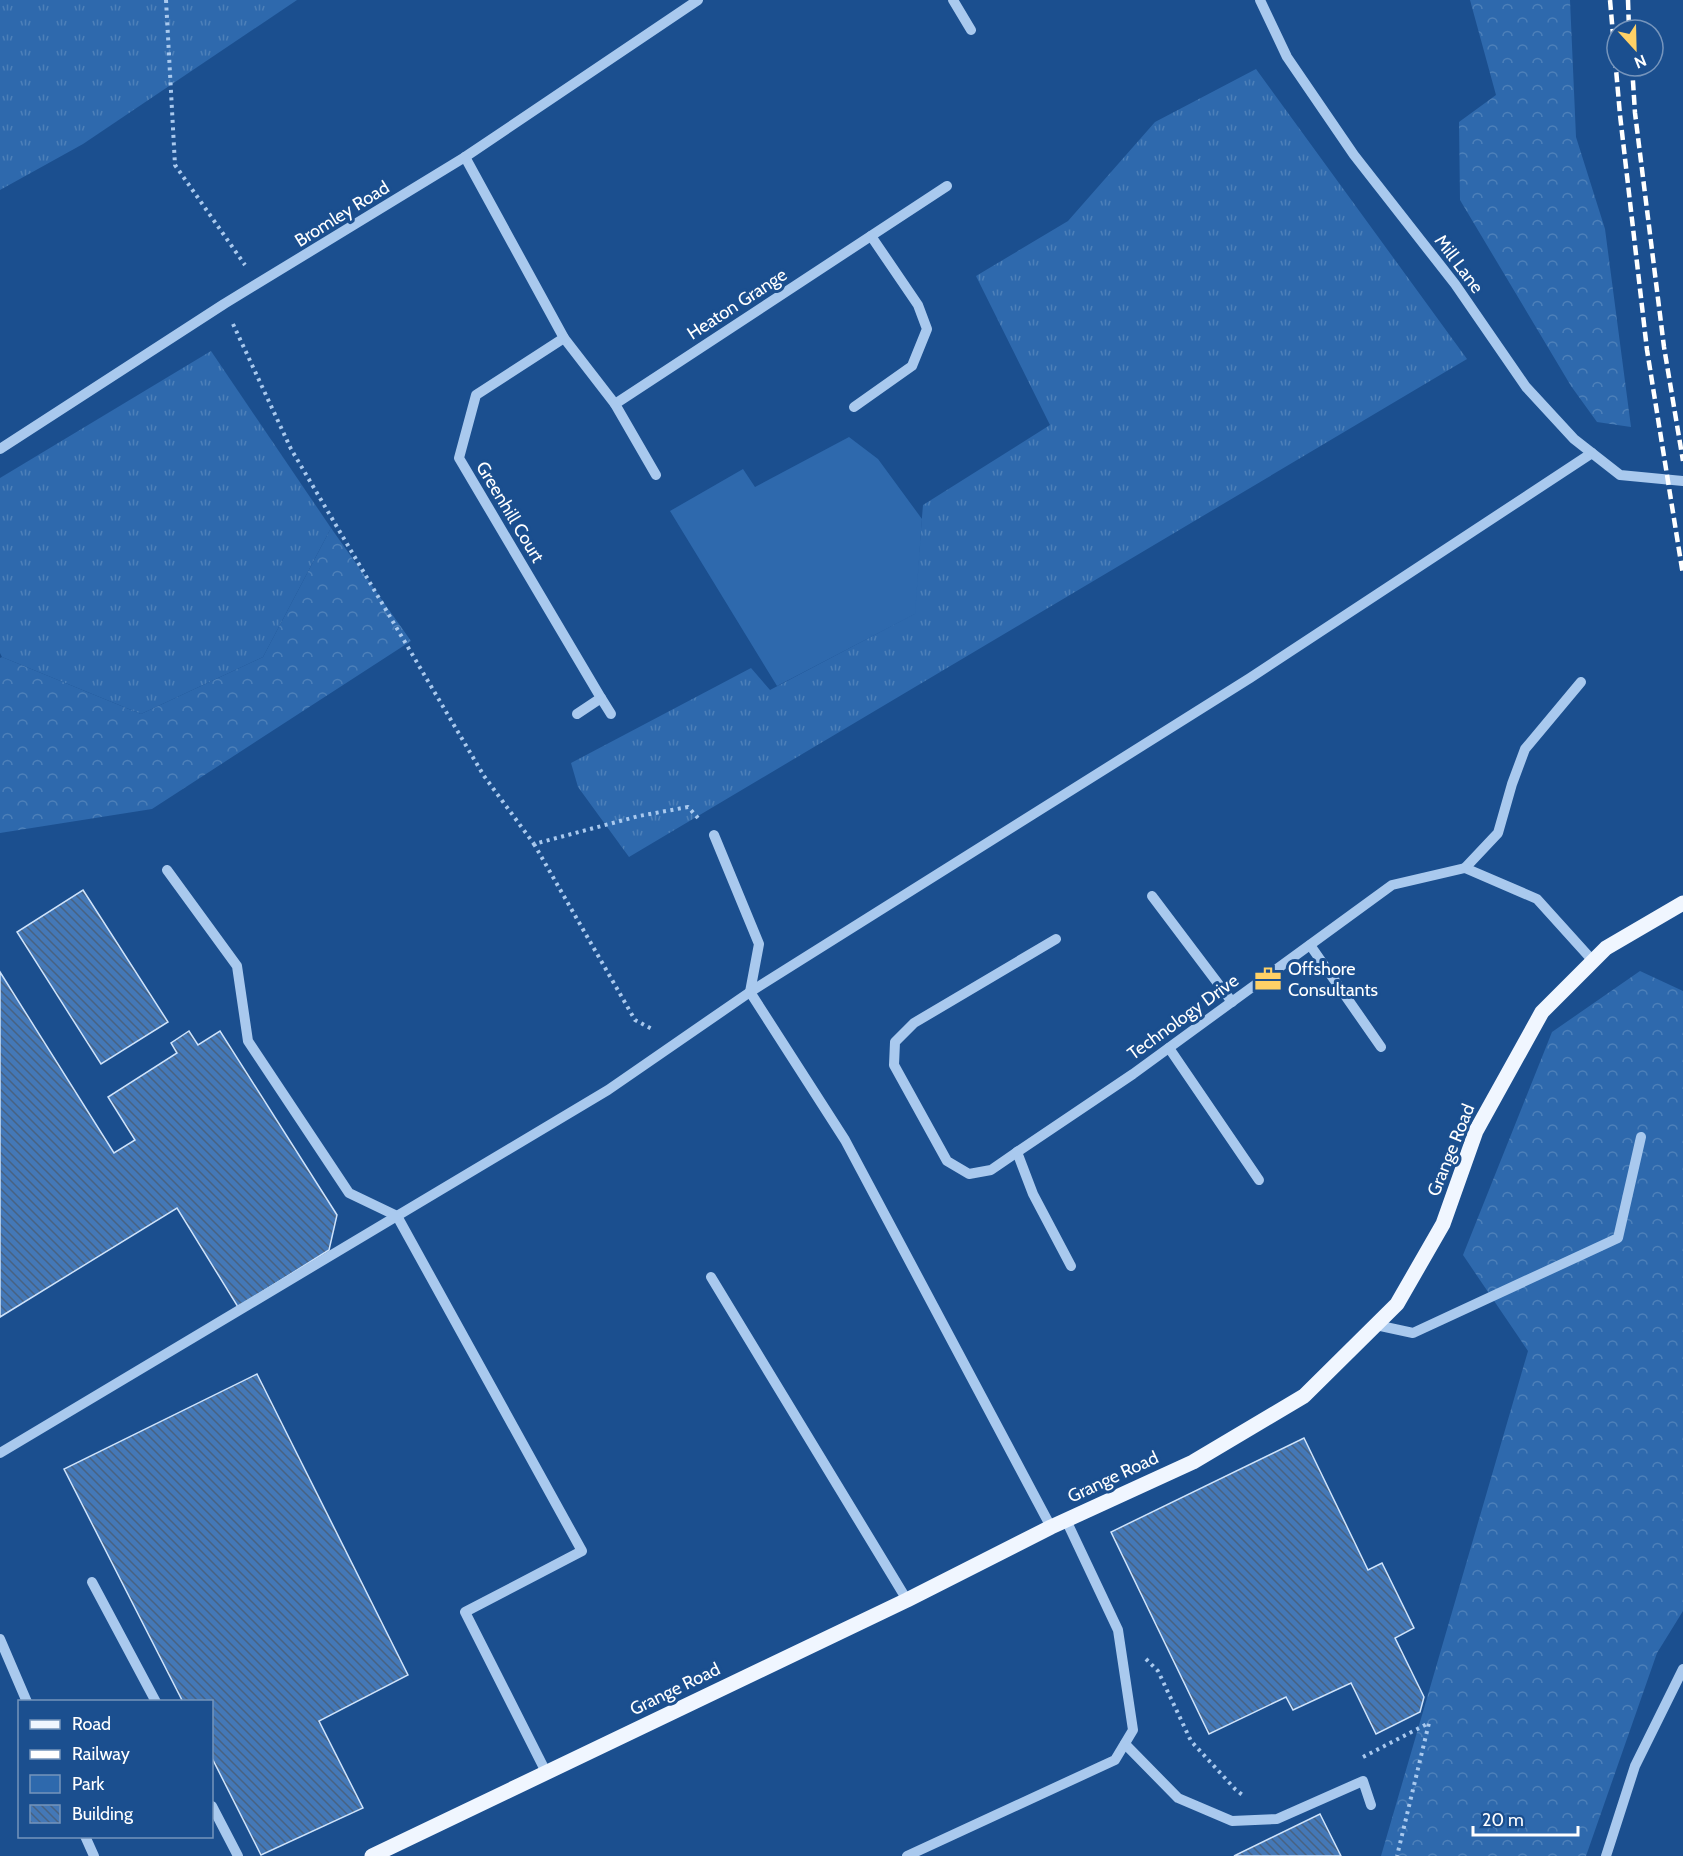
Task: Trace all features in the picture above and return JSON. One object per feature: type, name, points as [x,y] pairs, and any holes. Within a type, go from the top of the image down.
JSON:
[{"type":"main road","name":"Grange Road","points":[[372,1856],[907,1600],[1051,1527],[1193,1462],[1304,1396],[1396,1304],[1443,1224],[1476,1131],[1542,1012],[1606,948],[1679,907]]},
{"type":"street","name":"Bromley Road","points":[[0,449],[224,304],[465,157],[698,0]]},
{"type":"street","points":[[953,0],[971,30]]},
{"type":"street","name":"Mill Lane","points":[[1260,0],[1287,57],[1354,155],[1455,284],[1526,387],[1574,439],[1620,475],[1683,481]]},
{"type":"street","points":[[465,157],[564,338],[615,404],[656,475]]},
{"type":"street","name":"Heaton Grange","points":[[615,404],[947,186]]},
{"type":"street","points":[[854,407],[912,366],[927,329],[918,305],[871,236]]},
{"type":"street","name":"Greenhill Court","points":[[564,338],[476,395],[459,458],[611,714]]},
{"type":"street","points":[[0,1453],[608,1090],[750,992],[1250,678],[1592,453]]},
{"type":"street","points":[[1581,682],[1525,749],[1498,832],[1465,868],[1537,899],[1593,961]]},
{"type":"street","points":[[577,714],[601,699]]},
{"type":"street","points":[[714,835],[759,944],[750,992],[845,1140],[1051,1527]]},
{"type":"street","name":"Technology Drive","points":[[1056,939],[914,1023],[895,1042],[894,1065],[947,1161],[969,1174],[991,1170],[1169,1048],[1392,885],[1465,868]]},
{"type":"street","points":[[167,870],[237,966],[248,1041],[349,1193],[397,1216],[582,1551],[465,1612],[546,1772]]},
{"type":"street","points":[[1152,896],[1232,1002]]},
{"type":"street","points":[[1310,945],[1381,1047]]},
{"type":"street","points":[[1169,1048],[1259,1180]]},
{"type":"street","points":[[1376,1325],[1413,1333],[1618,1238],[1641,1137]]},
{"type":"street","points":[[1017,1152],[1034,1194],[1071,1266]]},
{"type":"street","points":[[711,1277],[907,1600]]},
{"type":"street","points":[[907,1856],[1115,1760],[1133,1730],[1118,1630],[1066,1520]]},
{"type":"street","points":[[92,1582],[155,1700]]},
{"type":"street","points":[[0,1639],[27,1700]]},
{"type":"street","points":[[1606,1856],[1635,1766],[1683,1669]]},
{"type":"street","points":[[1125,1744],[1178,1798],[1232,1821],[1277,1819],[1363,1780],[1371,1805]]},
{"type":"street","points":[[213,1808],[238,1856]]},
{"type":"street","points":[[87,1838],[94,1856]]},
{"type":"path","points":[[166,0],[175,165],[258,284]]},
{"type":"path","points":[[224,304],[291,449],[484,776],[534,844],[635,1020],[659,1033],[686,1036]]},
{"type":"path","points":[[534,844],[639,816],[688,807],[714,835]]},
{"type":"path","points":[[1118,1630],[1158,1671],[1191,1741],[1235,1790],[1253,1802]]},
{"type":"path","points":[[1356,1761],[1429,1724],[1397,1856]]},
{"type":"green space","points":[[0,0],[297,0],[83,144],[0,190]]},
{"type":"green space","points":[[1470,0],[1570,0],[1576,137],[1605,229],[1631,427],[1597,422],[1571,386],[1460,200],[1459,122],[1496,95]]},
{"type":"green space","points":[[1256,69],[1467,359],[629,857],[578,787],[571,763],[751,668],[770,690],[914,614],[923,505],[1050,425],[976,276],[1068,221],[1155,122]]},
{"type":"green space","points":[[211,351],[331,528],[263,657],[141,714],[2,657],[0,653],[0,478]]},
{"type":"green space","points":[[849,437],[878,459],[922,519],[915,614],[777,686],[670,511],[743,469],[755,487]]},
{"type":"green space","points":[[331,528],[411,641],[152,809],[0,833],[0,658],[141,714],[263,657]]},
{"type":"green space","points":[[1640,971],[1683,991],[1683,1611],[1657,1653],[1586,1856],[1381,1856],[1528,1351],[1463,1255],[1552,1032]]},
{"type":"building","points":[[83,890],[168,1022],[101,1064],[17,932]]},
{"type":"building","points":[[0,972],[114,1153],[135,1140],[108,1097],[177,1053],[171,1043],[189,1031],[198,1045],[220,1031],[337,1215],[329,1250],[238,1307],[177,1208],[0,1317]]},
{"type":"building","points":[[257,1374],[408,1675],[319,1721],[363,1808],[261,1855],[213,1760],[213,1700],[182,1700],[64,1469]]},
{"type":"building","points":[[1304,1438],[1368,1570],[1382,1563],[1414,1628],[1395,1638],[1424,1697],[1420,1712],[1376,1734],[1351,1683],[1293,1710],[1286,1697],[1209,1734],[1111,1532]]},
{"type":"building","points":[[1320,1814],[1341,1856],[1234,1856]]},
{"type":"railway","points":[[1610,0],[1620,115],[1647,350],[1683,575]]},
{"type":"railway","points":[[1628,0],[1629,18]]},
{"type":"railway","points":[[1633,78],[1635,113],[1664,347],[1683,461]]},
{"type":"place","name":"Offshore Consultants","points":[[1268,979]]}]
